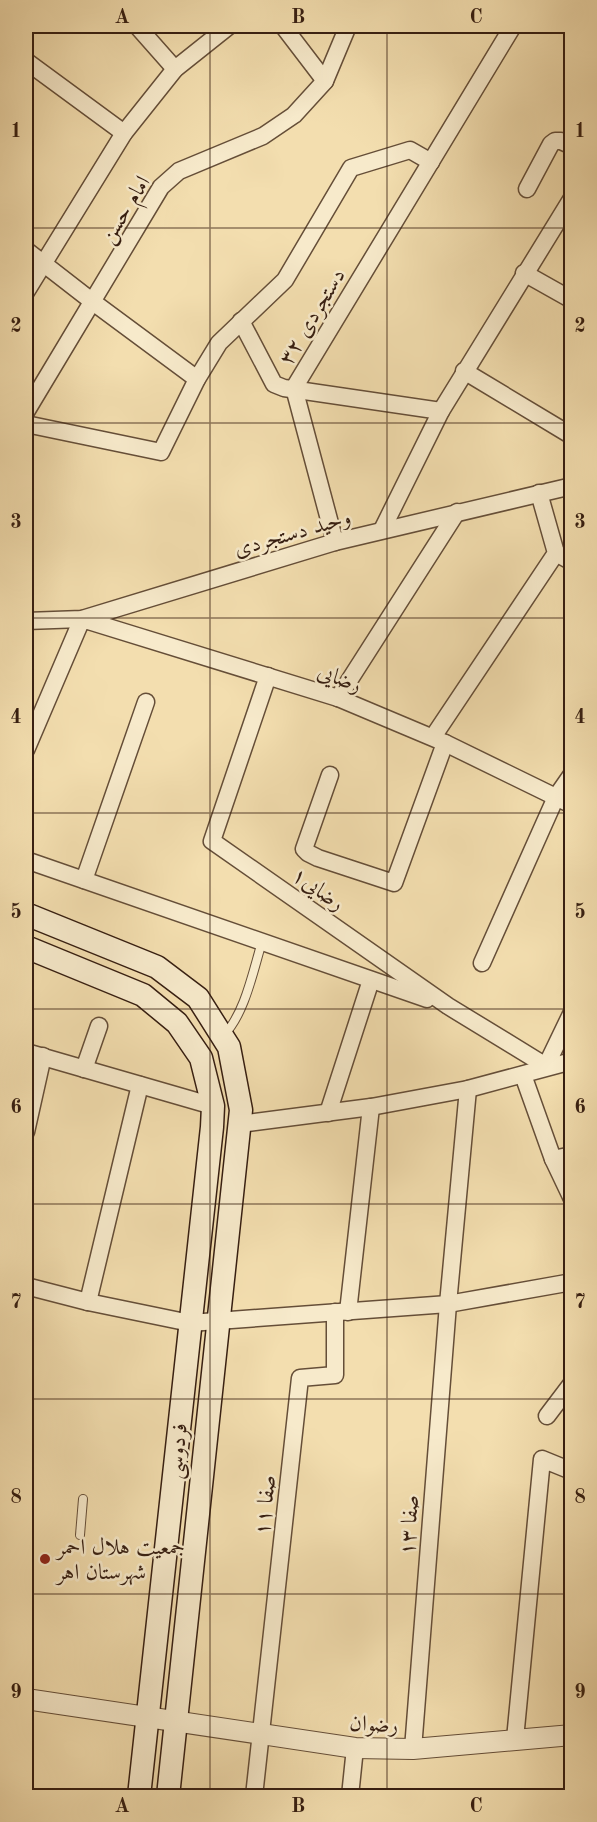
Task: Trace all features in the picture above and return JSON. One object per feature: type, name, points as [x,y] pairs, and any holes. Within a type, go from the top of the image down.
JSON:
[{"type":"main road","name":"فردوسی","points":[[26,914],[157,967],[198,998],[229,1047],[241,1110],[168,1797]]},
{"type":"main road","name":"فردوسی","points":[[26,947],[143,995],[177,1023],[201,1058],[213,1106],[139,1797]]},
{"type":"street","points":[[137,26],[175,69]]},
{"type":"street","name":"امام حسن","points":[[26,292],[124,133],[175,69],[230,26]]},
{"type":"street","points":[[283,26],[325,81]]},
{"type":"street","name":"امام حسن","points":[[26,412],[161,187],[179,171],[263,136],[294,115],[325,81],[348,26]]},
{"type":"street","name":"دستجردی ۳۲","points":[[335,542],[294,388],[513,26]]},
{"type":"street","points":[[26,62],[124,133]]},
{"type":"street","points":[[527,189],[551,144],[561,141],[572,146]]},
{"type":"street","points":[[26,424],[161,452],[197,379],[219,342],[285,280],[351,168],[410,150],[431,162]]},
{"type":"street","points":[[382,530],[441,411],[524,273],[566,220],[572,198]]},
{"type":"street","points":[[26,250],[197,379]]},
{"type":"street","points":[[524,273],[572,300]]},
{"type":"street","points":[[241,321],[274,384],[284,388],[441,411]]},
{"type":"street","points":[[464,371],[572,436]]},
{"type":"street","name":"وحید دستجردی","points":[[26,621],[82,619],[335,542],[572,486]]},
{"type":"street","points":[[539,493],[556,553],[572,562]]},
{"type":"street","points":[[338,698],[457,512]]},
{"type":"street","points":[[330,775],[304,849],[318,858],[394,882],[439,740],[556,553]]},
{"type":"street","points":[[26,750],[82,619]]},
{"type":"street","name":"رضایی","points":[[82,619],[338,698],[439,740],[572,805]]},
{"type":"street","name":"رضایی۱","points":[[268,676],[212,841],[448,1006],[546,1066]]},
{"type":"street","points":[[84,880],[146,702]]},
{"type":"street","points":[[482,963],[556,797],[572,774]]},
{"type":"street","points":[[26,860],[448,1006]]},
{"type":"street","points":[[328,1113],[371,980]]},
{"type":"street","points":[[546,1066],[572,1012]]},
{"type":"street","points":[[84,1069],[99,1026]]},
{"type":"street","points":[[26,1052],[213,1106]]},
{"type":"street","points":[[26,1132],[43,1056]]},
{"type":"street","points":[[240,1124],[371,1107],[468,1089],[572,1060]]},
{"type":"street","points":[[523,1075],[553,1158],[572,1199]]},
{"type":"street","points":[[88,1302],[140,1085]]},
{"type":"street","name":"صفا ۱۳","points":[[413,1749],[448,1304],[468,1089]]},
{"type":"street","points":[[341,1312],[371,1107]]},
{"type":"street","points":[[553,1158],[572,1155]]},
{"type":"street","points":[[26,1286],[88,1302],[190,1323],[448,1304],[572,1282]]},
{"type":"street","name":"صفا ۱۱","points":[[261,1735],[300,1378],[335,1375],[341,1312]]},
{"type":"street","points":[[547,1416],[572,1383]]},
{"type":"street","points":[[515,1740],[542,1459],[572,1473]]},
{"type":"street","name":"رضوان","points":[[26,1699],[355,1748],[413,1749],[572,1735]]},
{"type":"street","points":[[254,1797],[261,1735]]},
{"type":"street","points":[[350,1797],[355,1748]]},
{"type":"lane","points":[[222,1036],[232,1027],[241,1008],[262,942]]},
{"type":"lane","points":[[80,1535],[83,1499]]},
{"type":"place","name":"جمعیت هلال احمر شهرستان اهر","points":[[45,1559]]}]
